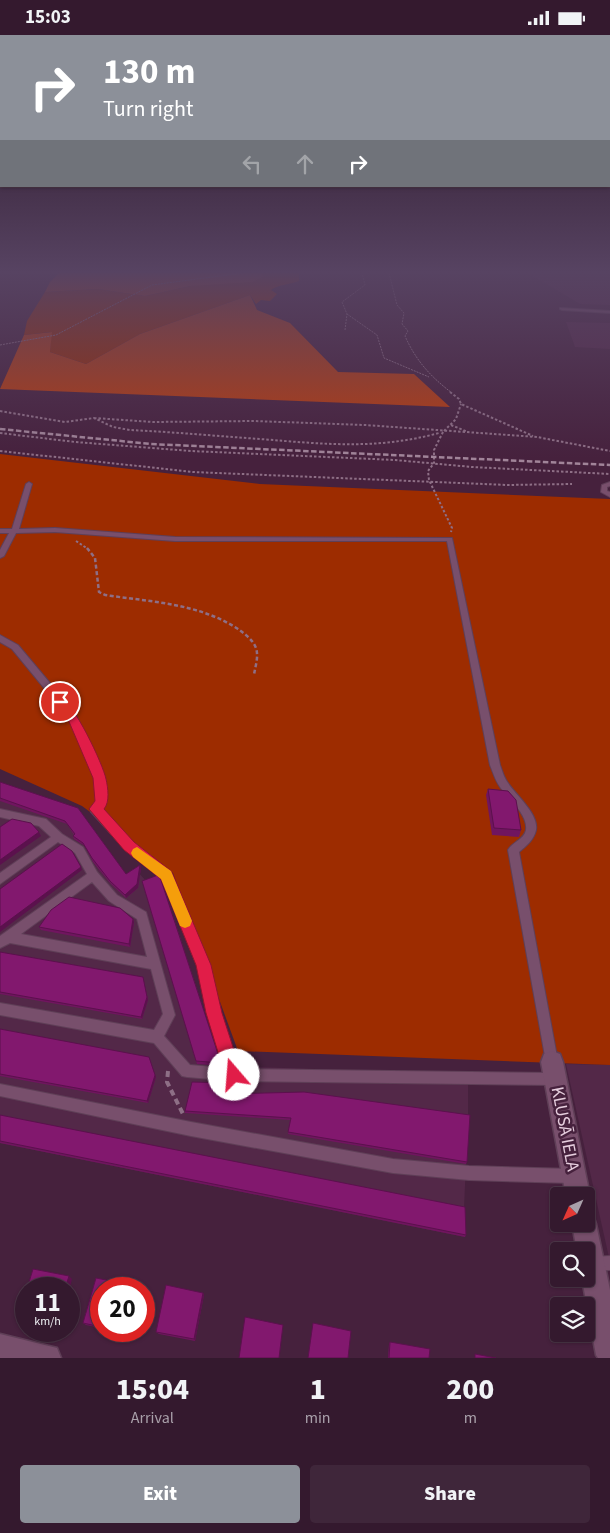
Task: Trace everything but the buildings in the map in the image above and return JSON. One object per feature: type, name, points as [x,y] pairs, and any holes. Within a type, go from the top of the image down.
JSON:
[{"type":"street","name":"KLUSĀ IELA","points":[[553,1070],[576,1186]]},
{"type":"street","points":[[588,1233],[601,1263],[610,1355]]},
{"type":"street","points":[[0,1347],[47,1358]]},
{"type":"lane","points":[[0,556],[15,529],[29,484]]},
{"type":"lane","points":[[607,485],[604,492],[610,495]]},
{"type":"lane","points":[[0,531],[15,529],[55,530],[175,539],[450,539],[498,775],[527,814],[530,823],[529,836],[523,844],[513,851],[553,1070],[234,1075],[187,1071],[157,1037],[0,1009]]},
{"type":"lane","points":[[0,638],[15,647],[72,715],[100,778],[101,803],[95,809],[129,846],[166,875],[203,965],[214,1013],[234,1075]]},
{"type":"lane","points":[[1,815],[42,822],[58,837],[79,850],[93,875],[113,898],[142,916],[169,1015],[157,1037]]},
{"type":"lane","points":[[0,879],[58,837]]},
{"type":"lane","points":[[4,940],[93,875]]},
{"type":"lane","points":[[4,940],[154,964]]},
{"type":"lane","points":[[0,1090],[191,1129],[393,1166],[576,1186]]},
{"type":"path","points":[[0,345],[56,335]]},
{"type":"path","points":[[378,335],[384,358],[431,377]]},
{"type":"path","points":[[405,335],[413,354],[431,377],[459,399],[462,408],[451,425],[443,432],[434,449],[432,457],[434,463]]},
{"type":"path","points":[[461,404],[498,423],[537,437]]},
{"type":"path","points":[[0,411],[65,422],[94,418],[154,422],[245,421],[346,424],[537,437],[610,451]]},
{"type":"path","points":[[94,418],[113,427],[130,430],[320,444],[366,445],[409,441],[443,432]]},
{"type":"path","points":[[451,425],[472,433]]},
{"type":"path","points":[[0,433],[75,442],[191,451],[610,474]]},
{"type":"path","points":[[0,451],[193,472],[508,485],[572,484]]},
{"type":"path","points":[[434,463],[428,471],[429,481],[452,528],[450,539]]},
{"type":"path","points":[[55,530],[80,543],[91,552],[98,563],[97,585],[99,592],[105,595],[173,603],[207,613],[231,624],[250,638],[257,652],[254,675]]},
{"type":"path","points":[[170,1052],[167,1082],[191,1129]]},
{"type":"shaded area","points":[[24,335],[52,335],[50,352],[86,364],[139,335],[302,335],[338,372],[414,374],[450,407],[0,389]]},
{"type":"shaded area","points":[[51,335],[139,335],[86,364],[50,352]]},
{"type":"shaded area","points":[[571,335],[610,335],[610,349],[575,347]]},
{"type":"shaded area","points":[[0,454],[260,484],[610,499],[610,1065],[238,1051],[173,873],[82,806],[0,769]]},
{"type":"shaded area","points":[[0,785],[80,812],[127,877],[137,871],[147,882],[161,878],[222,1066],[468,1074],[464,1208],[465,1237],[0,1143]]},
{"type":"shaded area","points":[[566,1064],[610,1065],[610,1262],[595,1187],[593,1187]]},
{"type":"railway","points":[[0,429],[151,444],[610,465]]},
{"type":"slow traffic","points":[[137,853],[166,875],[185,921]]},
{"type":"route","points":[[60,702],[72,715],[100,778],[101,803],[95,809],[129,846],[166,875],[203,965],[214,1013],[234,1075]]}]
